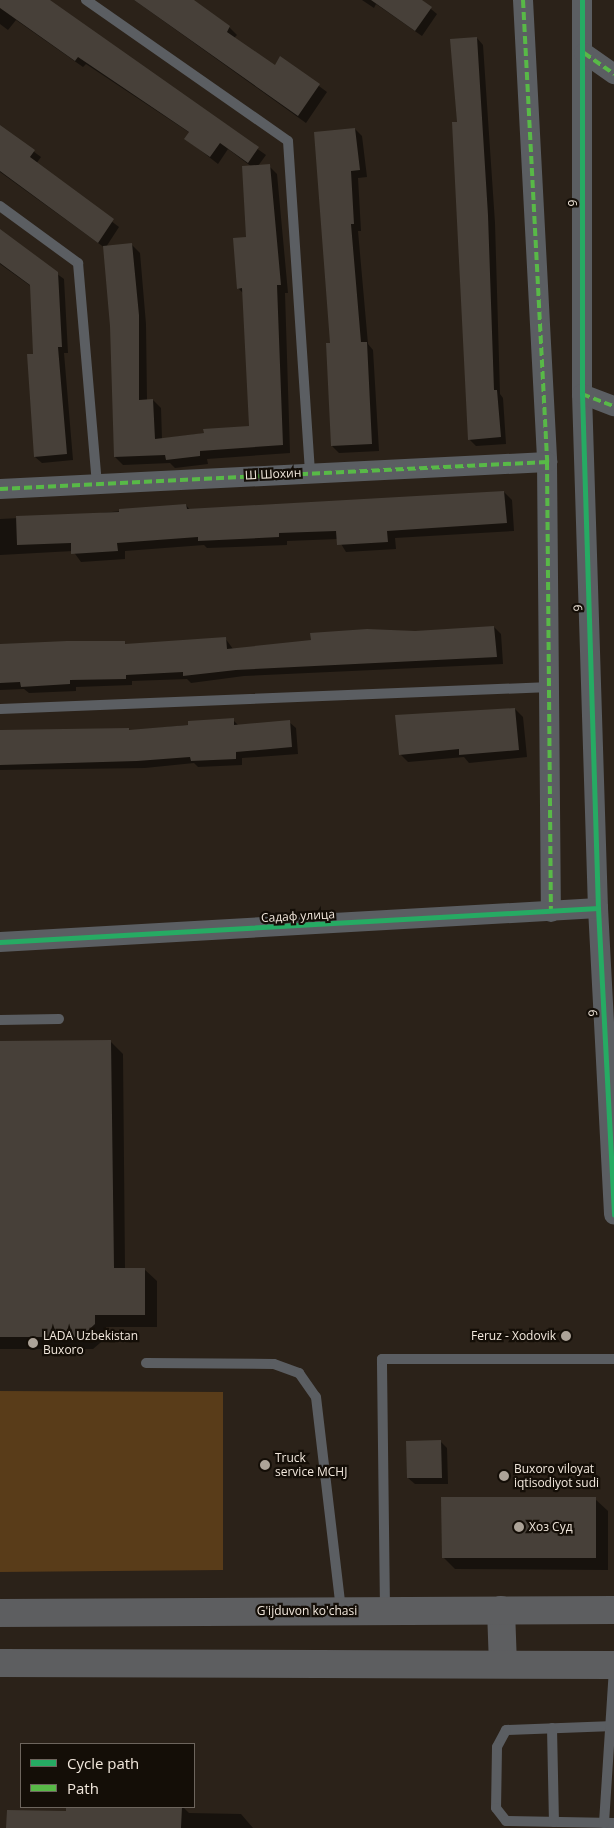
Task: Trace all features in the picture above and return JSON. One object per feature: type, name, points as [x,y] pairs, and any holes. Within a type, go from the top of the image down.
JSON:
[{"type":"main road","points":[[501,1610],[504,1664]]},
{"type":"main road","name":"G'ijduvon ko'chasi","points":[[0,1613],[614,1610]]},
{"type":"main road","points":[[0,1663],[614,1665]]},
{"type":"street","points":[[523,0],[547,462],[551,687],[550,912]]},
{"type":"street","name":"9","points":[[582,0],[584,53],[582,394],[598,908],[614,1215]]},
{"type":"street","points":[[584,53],[614,74]]},
{"type":"street","points":[[582,394],[614,406]]},
{"type":"street","name":"Ш Шохин","points":[[0,489],[310,472],[547,462]]},
{"type":"street","name":"Садаф улица","points":[[0,942],[598,908]]},
{"type":"lane","points":[[86,0],[288,141],[310,472]]},
{"type":"lane","points":[[0,206],[78,263],[97,484]]},
{"type":"lane","points":[[0,709],[551,687]]},
{"type":"lane","points":[[0,1020],[59,1019]]},
{"type":"lane","points":[[385,1611],[382,1359],[614,1359]]},
{"type":"lane","points":[[146,1363],[274,1364],[300,1373],[316,1397],[341,1610]]},
{"type":"lane","points":[[612,1726],[506,1730],[497,1747],[496,1808],[506,1820],[609,1823],[614,1669]]},
{"type":"lane","points":[[552,1728],[554,1822]]},
{"type":"shaded area","points":[[0,1391],[223,1392],[223,1570],[0,1572]]},
{"type":"building","points":[[0,0],[50,0],[259,147],[248,163],[220,143],[210,157],[184,139],[189,132],[78,57],[75,61],[0,8]]},
{"type":"building","points":[[134,0],[194,0],[230,26],[227,32],[275,65],[280,56],[320,84],[298,116]]},
{"type":"building","points":[[371,0],[422,0],[432,7],[415,31]]},
{"type":"building","points":[[477,37],[488,215],[494,390],[497,390],[501,437],[468,440],[452,122],[457,122],[450,39]]},
{"type":"building","points":[[0,125],[35,150],[30,157],[114,219],[98,243],[0,171]]},
{"type":"building","points":[[355,128],[360,170],[351,171],[354,224],[351,224],[361,342],[367,342],[372,444],[331,446],[326,343],[330,343],[314,132]]},
{"type":"building","points":[[270,164],[281,285],[277,285],[283,445],[200,451],[200,456],[166,460],[165,455],[114,457],[110,326],[103,246],[132,243],[139,315],[139,400],[153,399],[155,439],[204,433],[203,429],[249,426],[242,288],[237,289],[233,238],[246,237],[242,166]]},
{"type":"building","points":[[0,229],[58,272],[62,347],[58,347],[67,454],[34,457],[27,354],[33,354],[30,285],[0,263]]},
{"type":"building","points":[[504,491],[507,523],[387,531],[388,542],[337,545],[336,531],[279,533],[279,537],[198,541],[198,537],[117,543],[118,551],[71,554],[71,543],[17,545],[16,516],[119,512],[119,509],[186,504],[187,509]]},
{"type":"building","points":[[494,626],[497,657],[236,670],[183,676],[183,672],[126,675],[126,679],[70,680],[70,684],[21,687],[20,682],[0,683],[0,644],[125,641],[125,644],[226,637],[227,649],[311,640],[310,633],[367,629],[415,631]]},
{"type":"building","points":[[515,708],[519,750],[459,755],[459,749],[399,755],[395,715]]},
{"type":"building","points":[[234,718],[234,725],[290,720],[292,747],[236,752],[236,759],[191,761],[190,757],[137,761],[0,765],[0,730],[129,728],[129,730],[188,725],[188,721]]},
{"type":"building","points":[[111,1040],[114,1268],[145,1268],[145,1315],[95,1315],[95,1324],[81,1337],[0,1337],[0,1041]]},
{"type":"building","points":[[441,1440],[442,1478],[407,1478],[406,1441]]},
{"type":"building","name":"Хоз Суд","points":[[441,1497],[596,1497],[596,1558],[442,1558]]},
{"type":"building","points":[[66,1808],[182,1808],[181,1828],[6,1828],[7,1810],[66,1811]]},
{"type":"marked path","points":[[523,0],[547,462],[551,912]]},
{"type":"marked path","points":[[584,53],[614,74]]},
{"type":"marked path","points":[[582,394],[614,406]]},
{"type":"marked path","points":[[0,489],[547,462]]},
{"type":"cycle path","points":[[582,0],[582,394],[598,908],[614,1215]]},
{"type":"cycle path","points":[[0,942],[598,908]]},
{"type":"place","name":"Feruz - Xodovik","points":[[566,1336]]},
{"type":"place","name":"LADA Uzbekistan Buxoro","points":[[33,1343]]},
{"type":"place","name":"Truck service MCHJ","points":[[265,1465]]},
{"type":"place","name":"Buxoro viloyat iqtisodiyot sudi","points":[[504,1476]]},
{"type":"place","name":"Хоз Суд","points":[[519,1527]]}]
